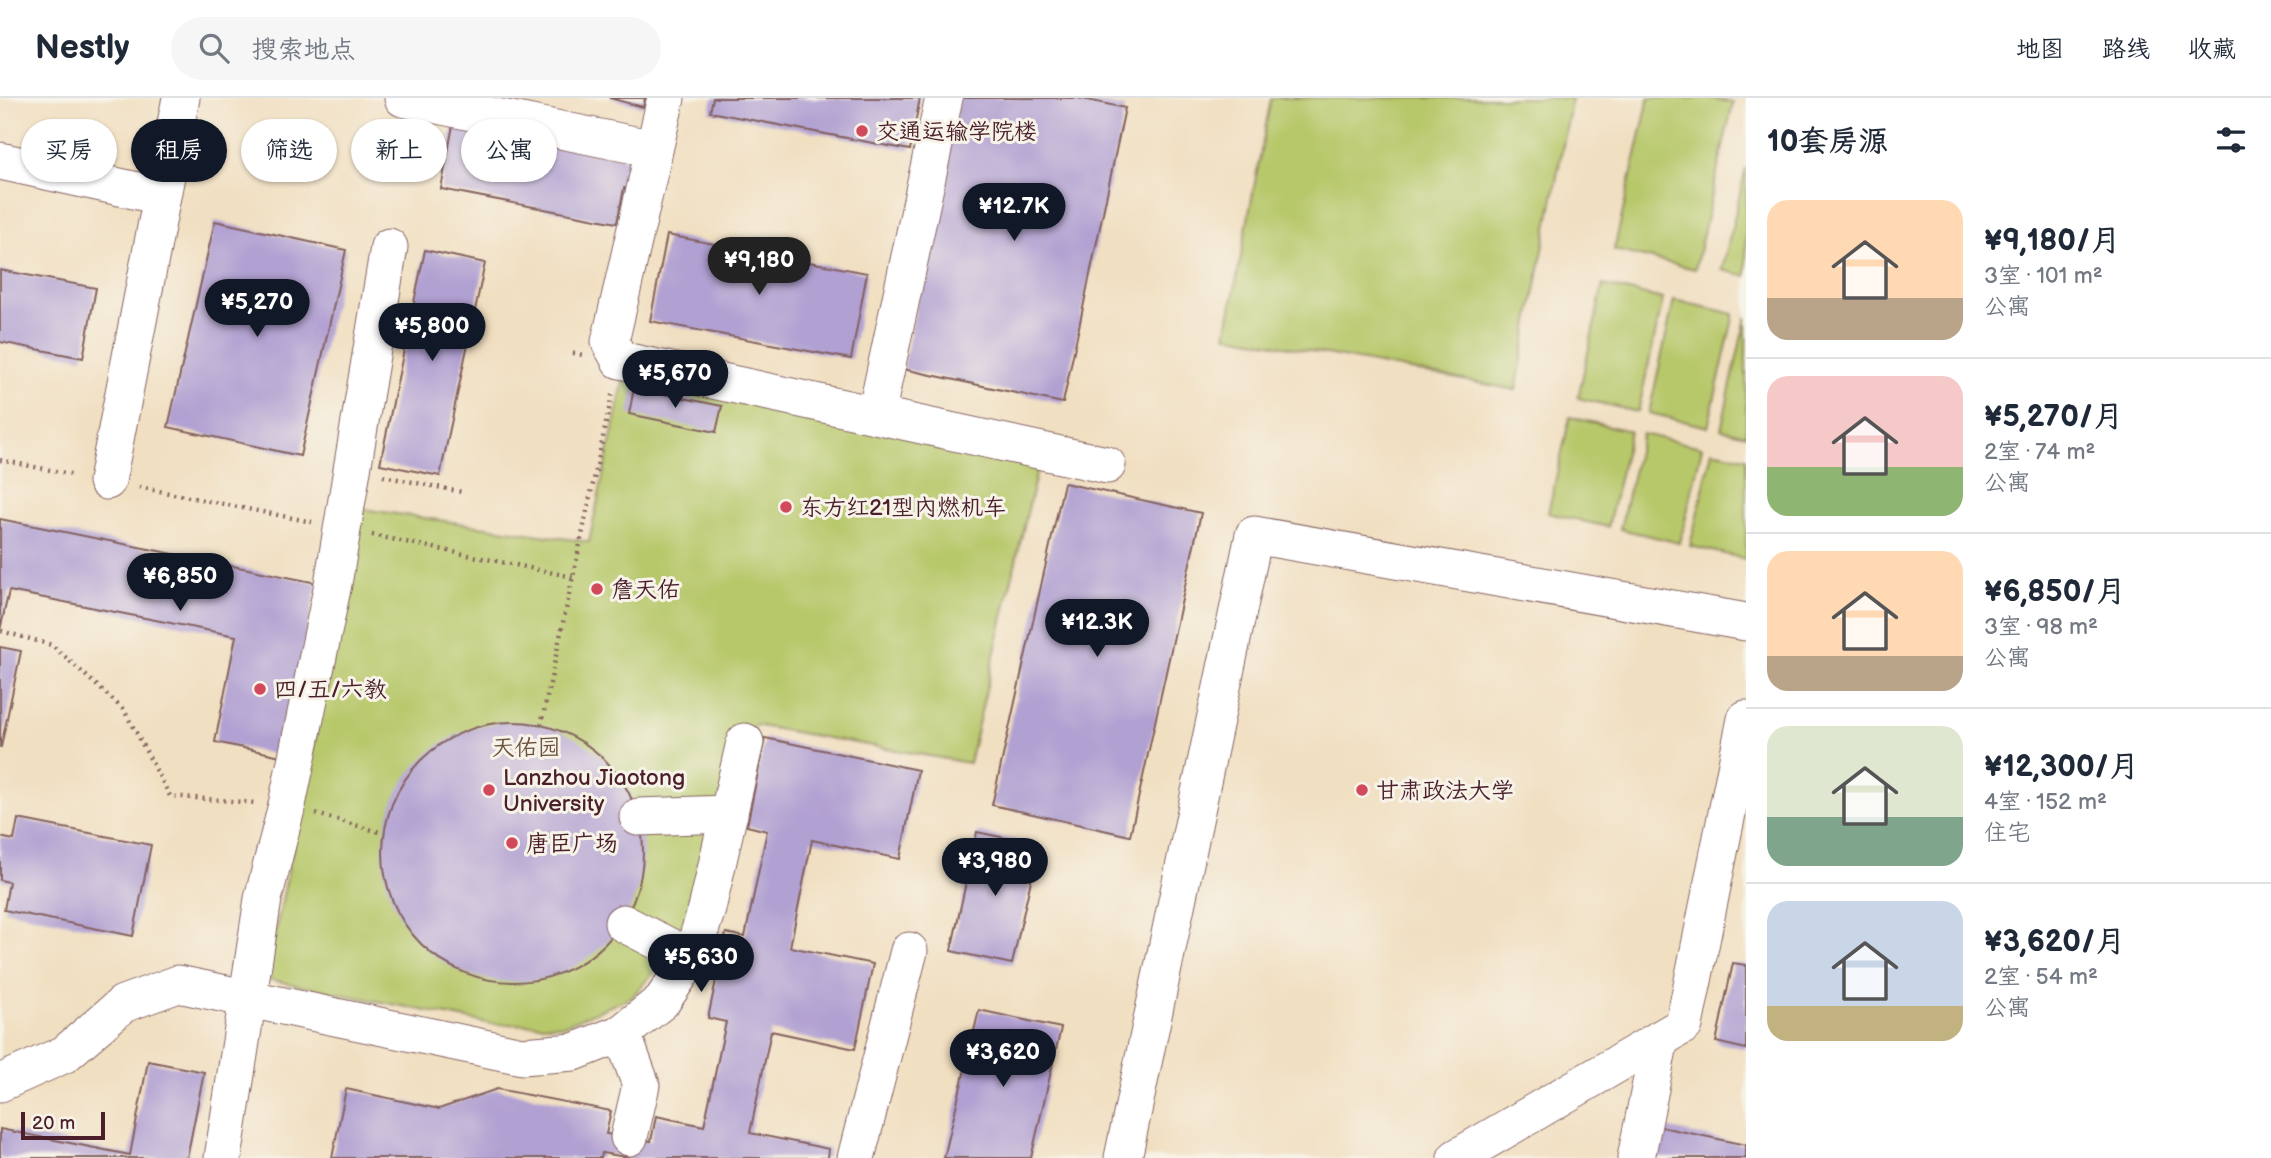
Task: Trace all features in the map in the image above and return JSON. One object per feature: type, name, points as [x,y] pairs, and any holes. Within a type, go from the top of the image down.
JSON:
[{"type":"street","points":[[107,481],[181,98]]},
{"type":"street","points":[[403,98],[444,102],[654,149]]},
{"type":"street","points":[[666,98],[610,342],[620,360],[1107,465]]},
{"type":"street","points":[[877,415],[944,98]]},
{"type":"street","points":[[0,161],[161,195]]},
{"type":"street","points":[[223,1158],[263,899],[287,805],[333,584],[389,247]]},
{"type":"street","points":[[1123,1158],[1254,535],[1746,622]]},
{"type":"street","points":[[1456,1158],[1684,1025],[1746,719]]},
{"type":"street","points":[[0,1083],[65,1054],[123,1004],[178,984],[523,1056],[574,1052],[622,1033],[662,1000],[691,958],[707,909],[745,742]]},
{"type":"street","points":[[638,817],[729,814]]},
{"type":"street","points":[[623,923],[691,958]]},
{"type":"street","points":[[856,1158],[909,951]]},
{"type":"street","points":[[622,1033],[641,1085],[627,1151]]},
{"type":"street","points":[[1636,1158],[1660,1039]]},
{"type":"path","points":[[541,725],[620,360]]},
{"type":"path","points":[[0,460],[573,577]]},
{"type":"path","points":[[352,469],[462,492]]},
{"type":"path","points":[[1,631],[52,645],[124,710],[170,796],[287,805],[383,833]]},
{"type":"green space","points":[[1271,98],[1572,98],[1516,390],[1226,335]]},
{"type":"green space","points":[[1649,98],[1711,98],[1733,103],[1695,269],[1614,250]]},
{"type":"green space","points":[[1746,168],[1746,276],[1722,270]]},
{"type":"green space","points":[[1603,285],[1663,299],[1638,412],[1578,398]]},
{"type":"green space","points":[[1674,300],[1734,314],[1708,427],[1649,413]]},
{"type":"green space","points":[[1746,317],[1746,435],[1721,429]]},
{"type":"green space","name":"天佑园","points":[[625,374],[1039,462],[969,763],[754,725],[683,939],[632,997],[564,1025],[492,1024],[266,979],[362,509],[589,542]]},
{"type":"green space","points":[[1570,417],[1630,431],[1608,527],[1548,513]]},
{"type":"green space","points":[[1642,434],[1702,447],[1680,543],[1620,529]]},
{"type":"green space","points":[[1712,451],[1746,458],[1746,559],[1690,546]]},
{"type":"building","points":[[609,98],[645,98],[643,107]]},
{"type":"building","name":"交通运输学院楼","points":[[713,98],[920,98],[910,150],[710,112]]},
{"type":"building","points":[[959,98],[1078,98],[1125,108],[1063,403],[903,369]]},
{"type":"building","points":[[453,125],[461,127],[461,182],[557,182],[557,145],[640,161],[634,189],[624,188],[617,223],[441,189],[442,182],[447,182],[447,157]]},
{"type":"building","points":[[215,221],[346,250],[300,456],[168,427]]},
{"type":"building","points":[[667,235],[867,273],[851,359],[650,321]]},
{"type":"building","points":[[425,250],[485,263],[440,476],[380,464]]},
{"type":"building","points":[[0,270],[96,288],[83,358],[0,342]]},
{"type":"building","points":[[634,388],[722,406],[716,432],[629,414]]},
{"type":"building","points":[[1064,483],[1201,513],[1130,836],[992,805]]},
{"type":"building","name":"四/五/六教","points":[[0,519],[317,583],[281,756],[215,742],[236,636],[9,591],[0,630]]},
{"type":"building","points":[[0,647],[21,651],[1,747],[0,747]]},
{"type":"building","name":"唐臣广场","points":[[513,722],[563,732],[585,744],[605,760],[621,780],[633,802],[643,852],[633,902],[621,924],[605,944],[585,960],[563,972],[513,982],[463,972],[441,960],[421,944],[405,924],[393,902],[383,852],[393,802],[405,780],[421,760],[441,744],[463,732]]},
{"type":"building","points":[[765,738],[918,770],[900,859],[812,840],[790,947],[873,964],[855,1049],[771,1031],[750,1133],[829,1149],[828,1158],[631,1158],[602,1153],[601,1158],[332,1158],[346,1089],[439,1109],[497,1089],[611,1111],[606,1134],[651,1141],[656,1116],[704,1126],[726,1022],[708,1018],[726,933],[745,937],[767,831],[747,826]]},
{"type":"building","points":[[18,819],[151,845],[133,936],[4,910],[9,882],[0,880],[0,837],[14,840]]},
{"type":"building","points":[[977,832],[1039,845],[1012,964],[951,951]]},
{"type":"building","points":[[1733,963],[1746,965],[1746,1049],[1716,1042]]},
{"type":"building","points":[[979,1010],[1061,1028],[1031,1158],[944,1158]]},
{"type":"building","points":[[148,1061],[204,1072],[187,1158],[0,1158],[0,1129],[130,1155]]},
{"type":"building","points":[[1657,1126],[1746,1145],[1746,1158],[1650,1158]]},
{"type":"place","name":"交通运输学院楼","points":[[862,131]]},
{"type":"place","name":"东方红21型内燃机车","points":[[786,507]]},
{"type":"place","name":"詹天佑","points":[[597,589]]},
{"type":"place","name":"四/五/六教","points":[[260,689]]},
{"type":"place","name":"Lanzhou Jiaotong University","points":[[489,790]]},
{"type":"place","name":"甘肃政法大学","points":[[1362,790]]},
{"type":"place","name":"唐臣广场","points":[[512,843]]}]
